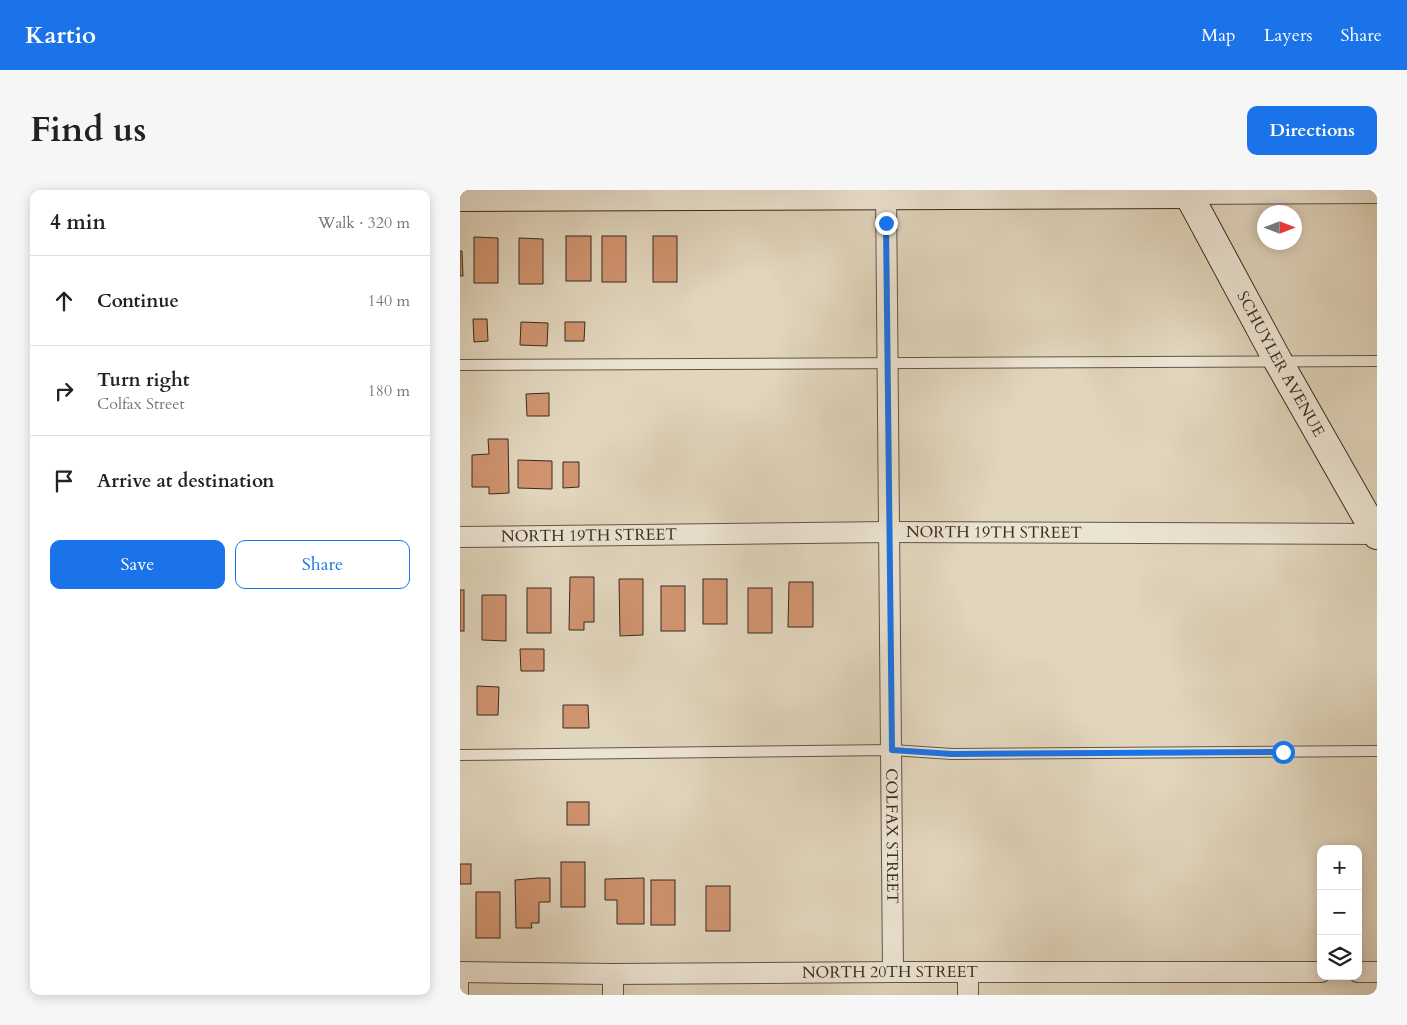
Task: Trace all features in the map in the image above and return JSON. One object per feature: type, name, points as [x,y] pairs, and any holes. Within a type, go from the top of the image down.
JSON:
[{"type":"street","name":"SCHUYLER AVENUE","points":[[1187,192],[1278,361],[1377,534]]},
{"type":"street","points":[[460,196],[577,193],[1377,193]]},
{"type":"street","name":"COLFAX STREET","points":[[886,193],[886,364],[892,750],[893,972]]},
{"type":"street","name":"NORTH 19TH STREET","points":[[460,537],[889,532],[1377,534]]},
{"type":"street","name":"NORTH 20TH STREET","points":[[462,972],[613,974],[1317,972]]},
{"type":"street","points":[[968,972],[968,995]]},
{"type":"street","points":[[1362,972],[1377,972]]},
{"type":"street","points":[[613,974],[613,995]]},
{"type":"lane","points":[[460,365],[1377,361]]},
{"type":"lane","points":[[460,755],[892,750],[952,754],[1377,751]]},
{"type":"lane","points":[[462,972],[463,995]]},
{"type":"building","points":[[566,236],[591,236],[591,281],[566,281]]},
{"type":"building","points":[[602,236],[626,236],[626,282],[602,282]]},
{"type":"building","points":[[653,236],[677,236],[677,282],[653,282]]},
{"type":"building","points":[[474,237],[498,238],[498,283],[474,283]]},
{"type":"building","points":[[519,238],[543,239],[543,284],[519,284]]},
{"type":"building","points":[[460,251],[462,251],[463,276],[460,276]]},
{"type":"building","points":[[473,319],[487,319],[488,341],[474,342]]},
{"type":"building","points":[[521,322],[548,323],[547,346],[520,345]]},
{"type":"building","points":[[565,322],[585,322],[584,341],[565,341]]},
{"type":"building","points":[[549,393],[549,416],[527,416],[526,394]]},
{"type":"building","points":[[488,439],[508,439],[509,493],[489,494],[489,487],[472,487],[472,455],[489,454]]},
{"type":"building","points":[[518,460],[552,461],[552,489],[518,488]]},
{"type":"building","points":[[563,462],[579,462],[579,487],[563,488]]},
{"type":"building","points":[[570,577],[594,577],[594,622],[584,622],[584,630],[569,630]]},
{"type":"building","points":[[619,579],[643,579],[643,635],[620,636]]},
{"type":"building","points":[[703,579],[727,579],[727,624],[703,624]]},
{"type":"building","points":[[789,582],[813,582],[813,627],[788,627]]},
{"type":"building","points":[[661,586],[685,586],[685,631],[661,631]]},
{"type":"building","points":[[527,588],[551,588],[551,633],[527,633]]},
{"type":"building","points":[[748,588],[772,588],[772,633],[748,633]]},
{"type":"building","points":[[460,590],[464,590],[464,631],[460,631]]},
{"type":"building","points":[[482,595],[506,595],[506,641],[482,640]]},
{"type":"building","points":[[520,649],[544,649],[544,671],[521,671]]},
{"type":"building","points":[[477,686],[499,687],[498,715],[477,715]]},
{"type":"building","points":[[563,705],[588,705],[589,728],[563,728]]},
{"type":"building","points":[[567,802],[589,802],[589,825],[567,825]]},
{"type":"building","points":[[561,862],[585,862],[585,907],[561,907]]},
{"type":"building","points":[[460,864],[471,864],[471,884],[460,884]]},
{"type":"building","points":[[550,878],[550,902],[539,902],[539,923],[531,923],[532,928],[516,928],[515,880]]},
{"type":"building","points":[[644,878],[644,924],[617,924],[617,900],[605,900],[605,879]]},
{"type":"building","points":[[651,880],[675,880],[675,925],[651,925]]},
{"type":"building","points":[[706,886],[730,886],[730,931],[706,931]]},
{"type":"building","points":[[476,892],[500,892],[500,938],[476,938]]},
{"type":"route","points":[[886,223],[886,364],[892,750],[952,754],[1283,752]]}]
